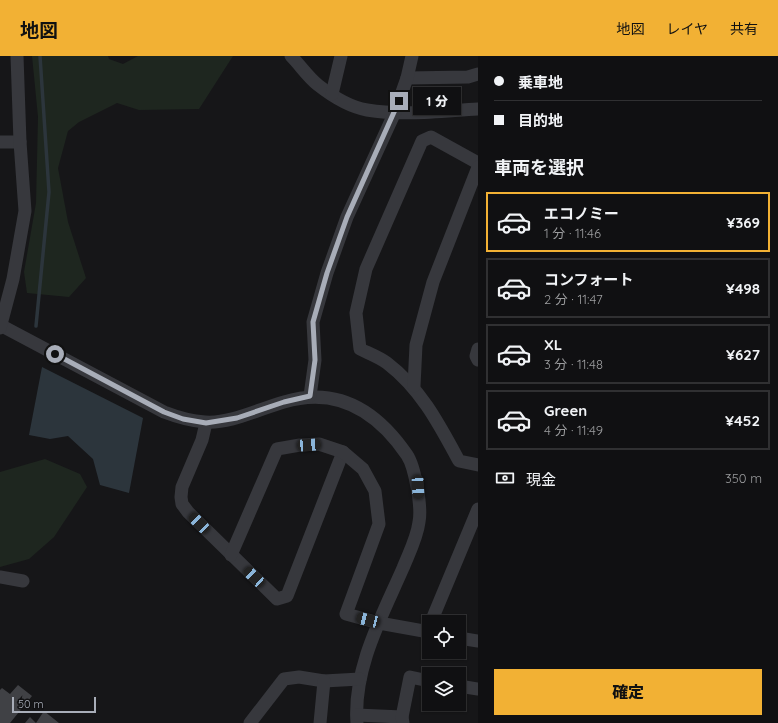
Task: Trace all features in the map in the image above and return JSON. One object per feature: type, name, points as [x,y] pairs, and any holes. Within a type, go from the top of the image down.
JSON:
[{"type":"street","points":[[17,56],[20,142],[25,211],[14,279],[0,326],[164,412],[183,419],[206,423],[237,418],[284,402],[310,396],[340,400],[369,413],[394,436],[409,458],[418,487],[420,521],[410,550],[368,649],[360,680],[357,719],[403,720],[410,677],[422,680]]},
{"type":"street","points":[[291,56],[317,85],[347,103],[367,110],[395,112],[478,109]]},
{"type":"street","points":[[332,94],[342,56]]},
{"type":"street","points":[[310,396],[315,360],[313,322],[327,273],[347,217],[395,112],[407,78],[412,56]]},
{"type":"street","points":[[407,78],[468,77],[478,74]]},
{"type":"street","points":[[478,163],[431,137],[422,141],[366,269],[356,313],[360,349],[386,362],[414,386],[430,408],[459,461],[478,465]]},
{"type":"street","points":[[0,142],[20,142]]},
{"type":"street","points":[[414,386],[416,345],[433,282],[478,167]]},
{"type":"street","points":[[478,349],[476,356],[478,360]]},
{"type":"street","points":[[206,423],[202,440],[182,487],[182,504],[188,512],[277,599],[287,596],[344,452]]},
{"type":"street","points":[[232,555],[277,449],[318,444],[344,452],[363,469],[375,491],[379,524],[346,614],[379,622],[422,627]]},
{"type":"street","points":[[434,615],[478,509]]},
{"type":"street","points":[[0,578],[23,581]]},
{"type":"street","points":[[466,639],[478,642]]},
{"type":"street","points":[[250,723],[284,679],[299,677],[324,681],[360,680]]},
{"type":"street","points":[[320,723],[324,681]]},
{"type":"street","points":[[466,687],[478,690]]},
{"type":"shaded area","points":[[32,56],[108,56],[109,59],[123,64],[138,56],[233,56],[199,109],[139,110],[117,103],[79,122],[68,131],[58,168],[68,222],[86,278],[69,297],[27,293],[24,272],[36,203],[38,117]]},
{"type":"shaded area","points":[[42,367],[143,418],[129,493],[100,485],[93,459],[68,436],[50,439],[29,435]]},
{"type":"shaded area","points":[[45,459],[80,474],[87,487],[54,537],[29,559],[0,567],[0,472]]},
{"type":"building","points":[[18,685],[32,696],[10,723],[0,723],[0,690],[2,688],[10,694]]},
{"type":"building","points":[[44,711],[59,723],[36,723]]},
{"type":"building","points":[[30,717],[36,723],[25,723]]},
{"type":"waterway","points":[[36,326],[49,192],[40,56]]},
{"type":"route","points":[[55,354],[164,412],[183,419],[206,423],[237,418],[284,402],[310,396],[315,360],[313,322],[327,273],[347,217],[399,101]]}]
